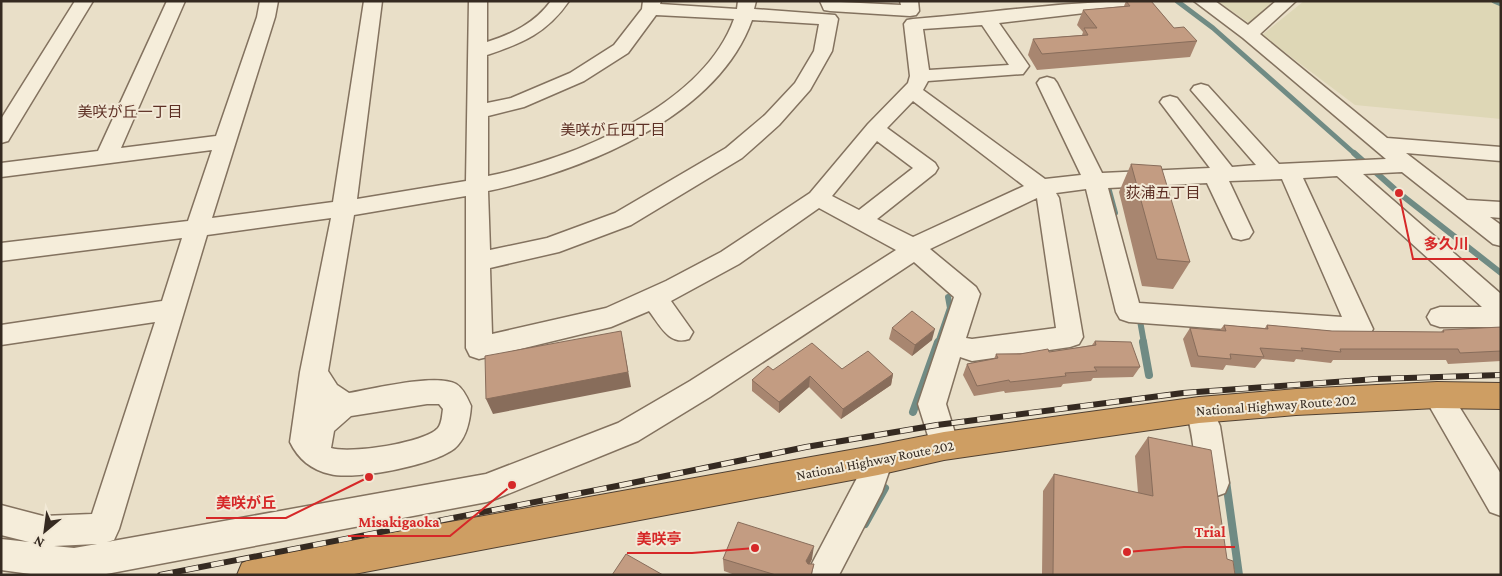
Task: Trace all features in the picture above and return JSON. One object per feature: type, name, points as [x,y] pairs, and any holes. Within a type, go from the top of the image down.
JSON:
[{"type":"highway","name":"National Highway Route 202","points":[[255,575],[304,570],[944,446],[1199,410],[1296,402],[1437,395],[1501,396]]},
{"type":"street","points":[[1,136],[84,1]]},
{"type":"street","points":[[106,157],[176,1]]},
{"type":"street","points":[[1,520],[42,531],[103,529],[266,17],[269,1]]},
{"type":"street","points":[[316,455],[317,432],[328,416],[345,405],[428,392],[447,393],[457,406],[455,424],[446,439],[420,452],[357,462],[334,462],[316,455],[304,442],[314,372],[344,208],[373,1]]},
{"type":"street","points":[[478,1],[477,262],[479,348],[611,317],[654,298],[730,258],[818,198],[875,129],[916,84],[1016,70],[1019,66],[987,19]]},
{"type":"street","points":[[477,52],[519,38],[552,15],[560,1]]},
{"type":"street","points":[[829,1],[830,6],[910,11],[909,1]]},
{"type":"street","points":[[1203,1],[1249,34],[1407,165],[1501,238]]},
{"type":"street","points":[[1249,34],[1287,1]]},
{"type":"street","points":[[952,344],[972,350],[1070,337],[1048,198],[1041,187],[916,84],[913,24],[987,19],[1009,8],[1136,2]]},
{"type":"street","points":[[477,112],[517,103],[577,76],[621,49],[652,5],[746,7],[829,19],[823,51],[803,86],[772,120],[734,153],[624,219],[552,246],[477,262]]},
{"type":"street","points":[[1,252],[73,245],[344,208],[477,187],[557,165],[600,148],[672,108],[702,82],[725,54],[741,30],[746,7]]},
{"type":"street","points":[[1047,83],[1095,181],[1139,312],[1360,329],[1281,171],[1201,90]]},
{"type":"street","points":[[1170,102],[1220,174],[1241,232]]},
{"type":"street","points":[[861,220],[926,168],[875,129]]},
{"type":"street","points":[[1,170],[225,142]]},
{"type":"street","points":[[1382,144],[1501,154]]},
{"type":"street","points":[[1,554],[74,564],[487,488],[628,432],[700,390],[915,250],[925,240],[1041,187],[1095,181],[1407,165]]},
{"type":"street","points":[[1341,168],[1501,309]]},
{"type":"street","points":[[818,198],[915,250],[967,294],[932,404],[944,446]]},
{"type":"street","points":[[1460,207],[1501,210]]},
{"type":"street","points":[[654,298],[680,332]]},
{"type":"street","points":[[1,335],[172,309]]},
{"type":"street","points":[[1440,317],[1501,317]]},
{"type":"street","points":[[314,372],[327,393],[345,405]]},
{"type":"street","points":[[1437,395],[1501,502]]},
{"type":"street","points":[[1199,410],[1206,426],[1218,510]]},
{"type":"street","points":[[822,575],[870,482],[878,460]]},
{"type":"shaded area","points":[[1217,1],[1273,1],[1249,23]]},
{"type":"shaded area","points":[[1304,1],[1501,1],[1501,119],[1355,105],[1262,35]]},
{"type":"building","points":[[1126,1],[1151,1],[1174,28],[1184,27],[1197,41],[1042,54],[1033,39],[1088,35],[1084,28],[1097,28],[1083,10],[1130,6]]},
{"type":"building","points":[[1131,164],[1161,166],[1190,262],[1157,259]]},
{"type":"building","points":[[912,311],[935,329],[915,345],[892,328]]},
{"type":"building","points":[[1224,325],[1268,329],[1267,325],[1332,331],[1444,332],[1443,330],[1501,327],[1501,351],[1460,353],[1458,349],[1340,349],[1341,352],[1301,348],[1303,351],[1260,348],[1264,357],[1230,354],[1231,359],[1198,356],[1190,328],[1226,331]]},
{"type":"building","points":[[621,331],[628,372],[486,399],[485,356]]},
{"type":"building","points":[[1095,341],[1131,342],[1140,367],[1094,367],[1097,371],[1065,373],[1066,376],[1010,382],[1009,380],[977,386],[967,364],[998,358],[996,354],[1020,354],[1048,349],[1049,352],[1096,345]]},
{"type":"building","points":[[812,343],[842,369],[868,351],[893,374],[843,409],[810,376],[779,402],[752,380],[768,366],[773,370]]},
{"type":"building","points":[[1148,437],[1211,450],[1227,559],[1233,561],[1235,575],[1053,575],[1054,474],[1153,496]]},
{"type":"building","points":[[738,522],[814,546],[806,561],[808,564],[814,564],[811,575],[776,575],[723,559]]},
{"type":"building","points":[[626,554],[663,575],[612,575]]},
{"type":"waterway","points":[[1177,1],[1213,28],[1355,154]]},
{"type":"waterway","points":[[1494,1],[1501,4]]},
{"type":"waterway","points":[[1354,153],[1399,193],[1501,273]]},
{"type":"waterway","points":[[1108,187],[1115,213]]},
{"type":"waterway","points":[[938,343],[950,308],[948,297]]},
{"type":"waterway","points":[[1139,315],[1144,343]]},
{"type":"waterway","points":[[913,412],[938,342]]},
{"type":"waterway","points":[[1143,342],[1149,375]]},
{"type":"waterway","points":[[1226,481],[1239,575]]},
{"type":"waterway","points":[[865,524],[885,488]]},
{"type":"railway","points":[[160,575],[622,485],[806,447],[937,425],[1183,393],[1376,379],[1501,375]]},
{"type":"place","name":"多久川","points":[[1399,193]]},
{"type":"place","name":"美咲が丘","points":[[369,477]]},
{"type":"place","name":"Misakigaoka","points":[[512,485]]},
{"type":"place","name":"美咲亭","points":[[755,548]]},
{"type":"place","name":"Trial","points":[[1127,552]]},
{"type":"district","name":"美咲が丘一丁目","points":[[130,112]]},
{"type":"district","name":"美咲が丘四丁目","points":[[613,130]]},
{"type":"district","name":"荻浦五丁目","points":[[1163,193]]}]
